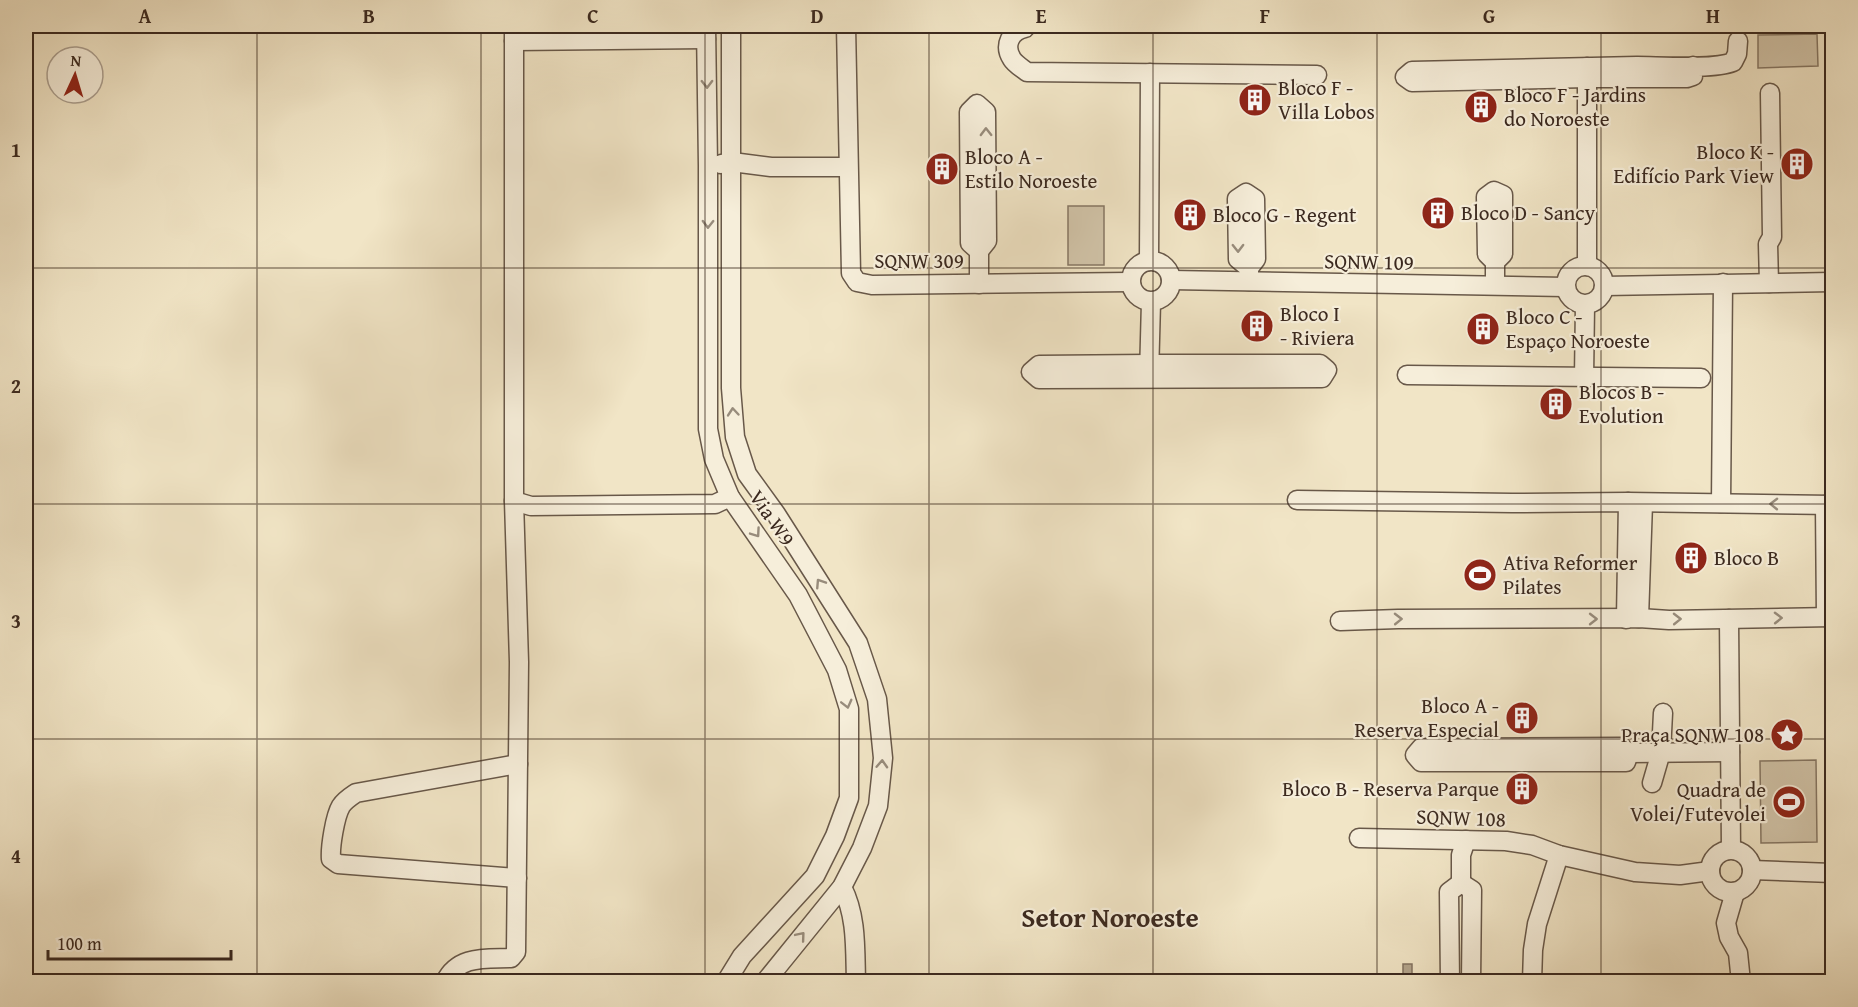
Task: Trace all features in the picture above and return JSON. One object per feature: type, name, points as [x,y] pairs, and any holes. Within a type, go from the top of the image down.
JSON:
[{"type":"street","name":"Via W9","points":[[731,26],[731,388],[735,438],[747,474],[776,514],[858,643],[877,699],[883,758],[878,806],[862,848],[842,887],[765,981]]},
{"type":"street","name":"SQNW 309","points":[[846,26],[851,273],[857,282],[872,285],[1130,282]]},
{"type":"street","points":[[1025,28],[1016,30],[1012,34],[1009,49],[1013,60],[1027,72],[1317,75]]},
{"type":"street","name":"Via W9","points":[[706,32],[708,429],[714,459],[730,497],[798,595],[837,670],[849,709],[849,798],[835,836],[814,876],[742,956],[726,981]]},
{"type":"street","points":[[445,981],[454,967],[473,959],[511,958],[516,952],[519,662],[514,501],[514,33],[706,32]]},
{"type":"street","points":[[1587,72],[1412,82],[1405,77],[1412,71],[1587,72],[1687,78],[1693,76],[1693,66],[1725,65],[1733,62],[1737,54],[1738,41]]},
{"type":"street","points":[[1587,72],[1587,266]]},
{"type":"street","points":[[1149,261],[1150,73]]},
{"type":"street","points":[[1769,283],[1768,244],[1772,237],[1770,93]]},
{"type":"street","points":[[979,251],[970,243],[969,112],[977,104],[986,111],[987,194],[987,242],[979,251],[979,284]]},
{"type":"street","points":[[708,166],[732,162],[771,167],[848,167]]},
{"type":"street","points":[[1149,261],[1162,264],[1167,268],[1171,280],[1169,292],[1151,302],[1138,297],[1131,288],[1130,282],[1135,268],[1149,261]]},
{"type":"street","points":[[1494,262],[1495,285]]},
{"type":"street","points":[[1587,266],[1601,275],[1604,286],[1596,301],[1585,305],[1579,304],[1570,297],[1565,287],[1571,272],[1587,266]]},
{"type":"street","name":"SQNW 109","points":[[1171,280],[1249,274],[1370,285],[1565,287]]},
{"type":"street","points":[[1604,286],[1833,282]]},
{"type":"street","points":[[1721,503],[1723,283]]},
{"type":"street","points":[[1149,371],[1151,302]]},
{"type":"street","points":[[1584,378],[1585,305]]},
{"type":"street","points":[[1149,371],[1039,365],[1031,372],[1039,379],[1149,371],[1320,364],[1327,370],[1322,378],[1149,371]]},
{"type":"street","points":[[1407,375],[1701,378]]},
{"type":"street","points":[[514,501],[531,506],[715,504],[730,497]]},
{"type":"street","points":[[1297,500],[1829,505],[1829,617],[1668,620],[1432,618],[1340,621]]},
{"type":"street","points":[[1632,618],[1635,502]]},
{"type":"street","points":[[1729,619],[1731,849]]},
{"type":"street","points":[[1652,783],[1661,752],[1663,712]]},
{"type":"street","points":[[1629,753],[1626,762],[1421,762],[1414,755],[1421,748],[1621,747],[1629,753],[1730,752]]},
{"type":"street","points":[[517,879],[338,864],[331,859],[330,851],[339,808],[356,794],[518,764]]},
{"type":"street","name":"SQNW 108","points":[[1359,838],[1515,842],[1532,845],[1559,855],[1635,872],[1680,875],[1710,871]]},
{"type":"street","points":[[1461,883],[1461,855],[1466,840]]},
{"type":"street","points":[[1731,849],[1738,850],[1747,857],[1752,870],[1750,880],[1744,888],[1735,892],[1717,887],[1710,871],[1717,855],[1731,849]]},
{"type":"street","points":[[1532,981],[1537,924],[1559,855]]},
{"type":"street","points":[[1752,870],[1833,873]]},
{"type":"street","points":[[1450,981],[1449,892],[1461,883]]},
{"type":"street","points":[[1461,883],[1472,890],[1471,981]]},
{"type":"street","points":[[842,887],[854,922],[856,981]]},
{"type":"street","points":[[1735,892],[1726,923],[1729,937],[1738,953],[1741,981]]},
{"type":"shaded area","points":[[1817,34],[1818,66],[1758,68],[1758,35]]},
{"type":"shaded area","points":[[1068,206],[1104,206],[1104,265],[1068,265]]},
{"type":"shaded area","name":"Quadra de Volei/Futevolei","points":[[1816,760],[1817,842],[1761,843],[1760,761]]},
{"type":"shaded area","points":[[1403,964],[1412,964],[1412,981],[1403,981]]},
{"type":"place","name":"Bloco F - Villa Lobos","points":[[1255,100]]},
{"type":"place","name":"Bloco F - Jardins do Noroeste","points":[[1481,107]]},
{"type":"place","name":"Bloco K - Edifício Park View","points":[[1797,164]]},
{"type":"place","name":"Bloco A - Estilo Noroeste","points":[[942,169]]},
{"type":"place","name":"Bloco D - Sancy","points":[[1438,213]]},
{"type":"place","name":"Bloco G - Regent","points":[[1190,215]]},
{"type":"place","name":"Bloco I - Riviera","points":[[1257,326]]},
{"type":"place","name":"Bloco C - Espaço Noroeste","points":[[1483,329]]},
{"type":"place","name":"Blocos B - Evolution","points":[[1556,404]]},
{"type":"place","name":"Bloco B","points":[[1691,558]]},
{"type":"place","name":"Ativa Reformer Pilates","points":[[1480,575]]},
{"type":"place","name":"Bloco A - Reserva Especial","points":[[1522,718]]},
{"type":"place","name":"Praça SQNW 108","points":[[1787,735]]},
{"type":"place","name":"Bloco B - Reserva Parque","points":[[1522,789]]},
{"type":"place","name":"Quadra de Volei/Futevolei","points":[[1789,802]]},
{"type":"district","name":"Setor Noroeste","points":[[1110,918]]}]
